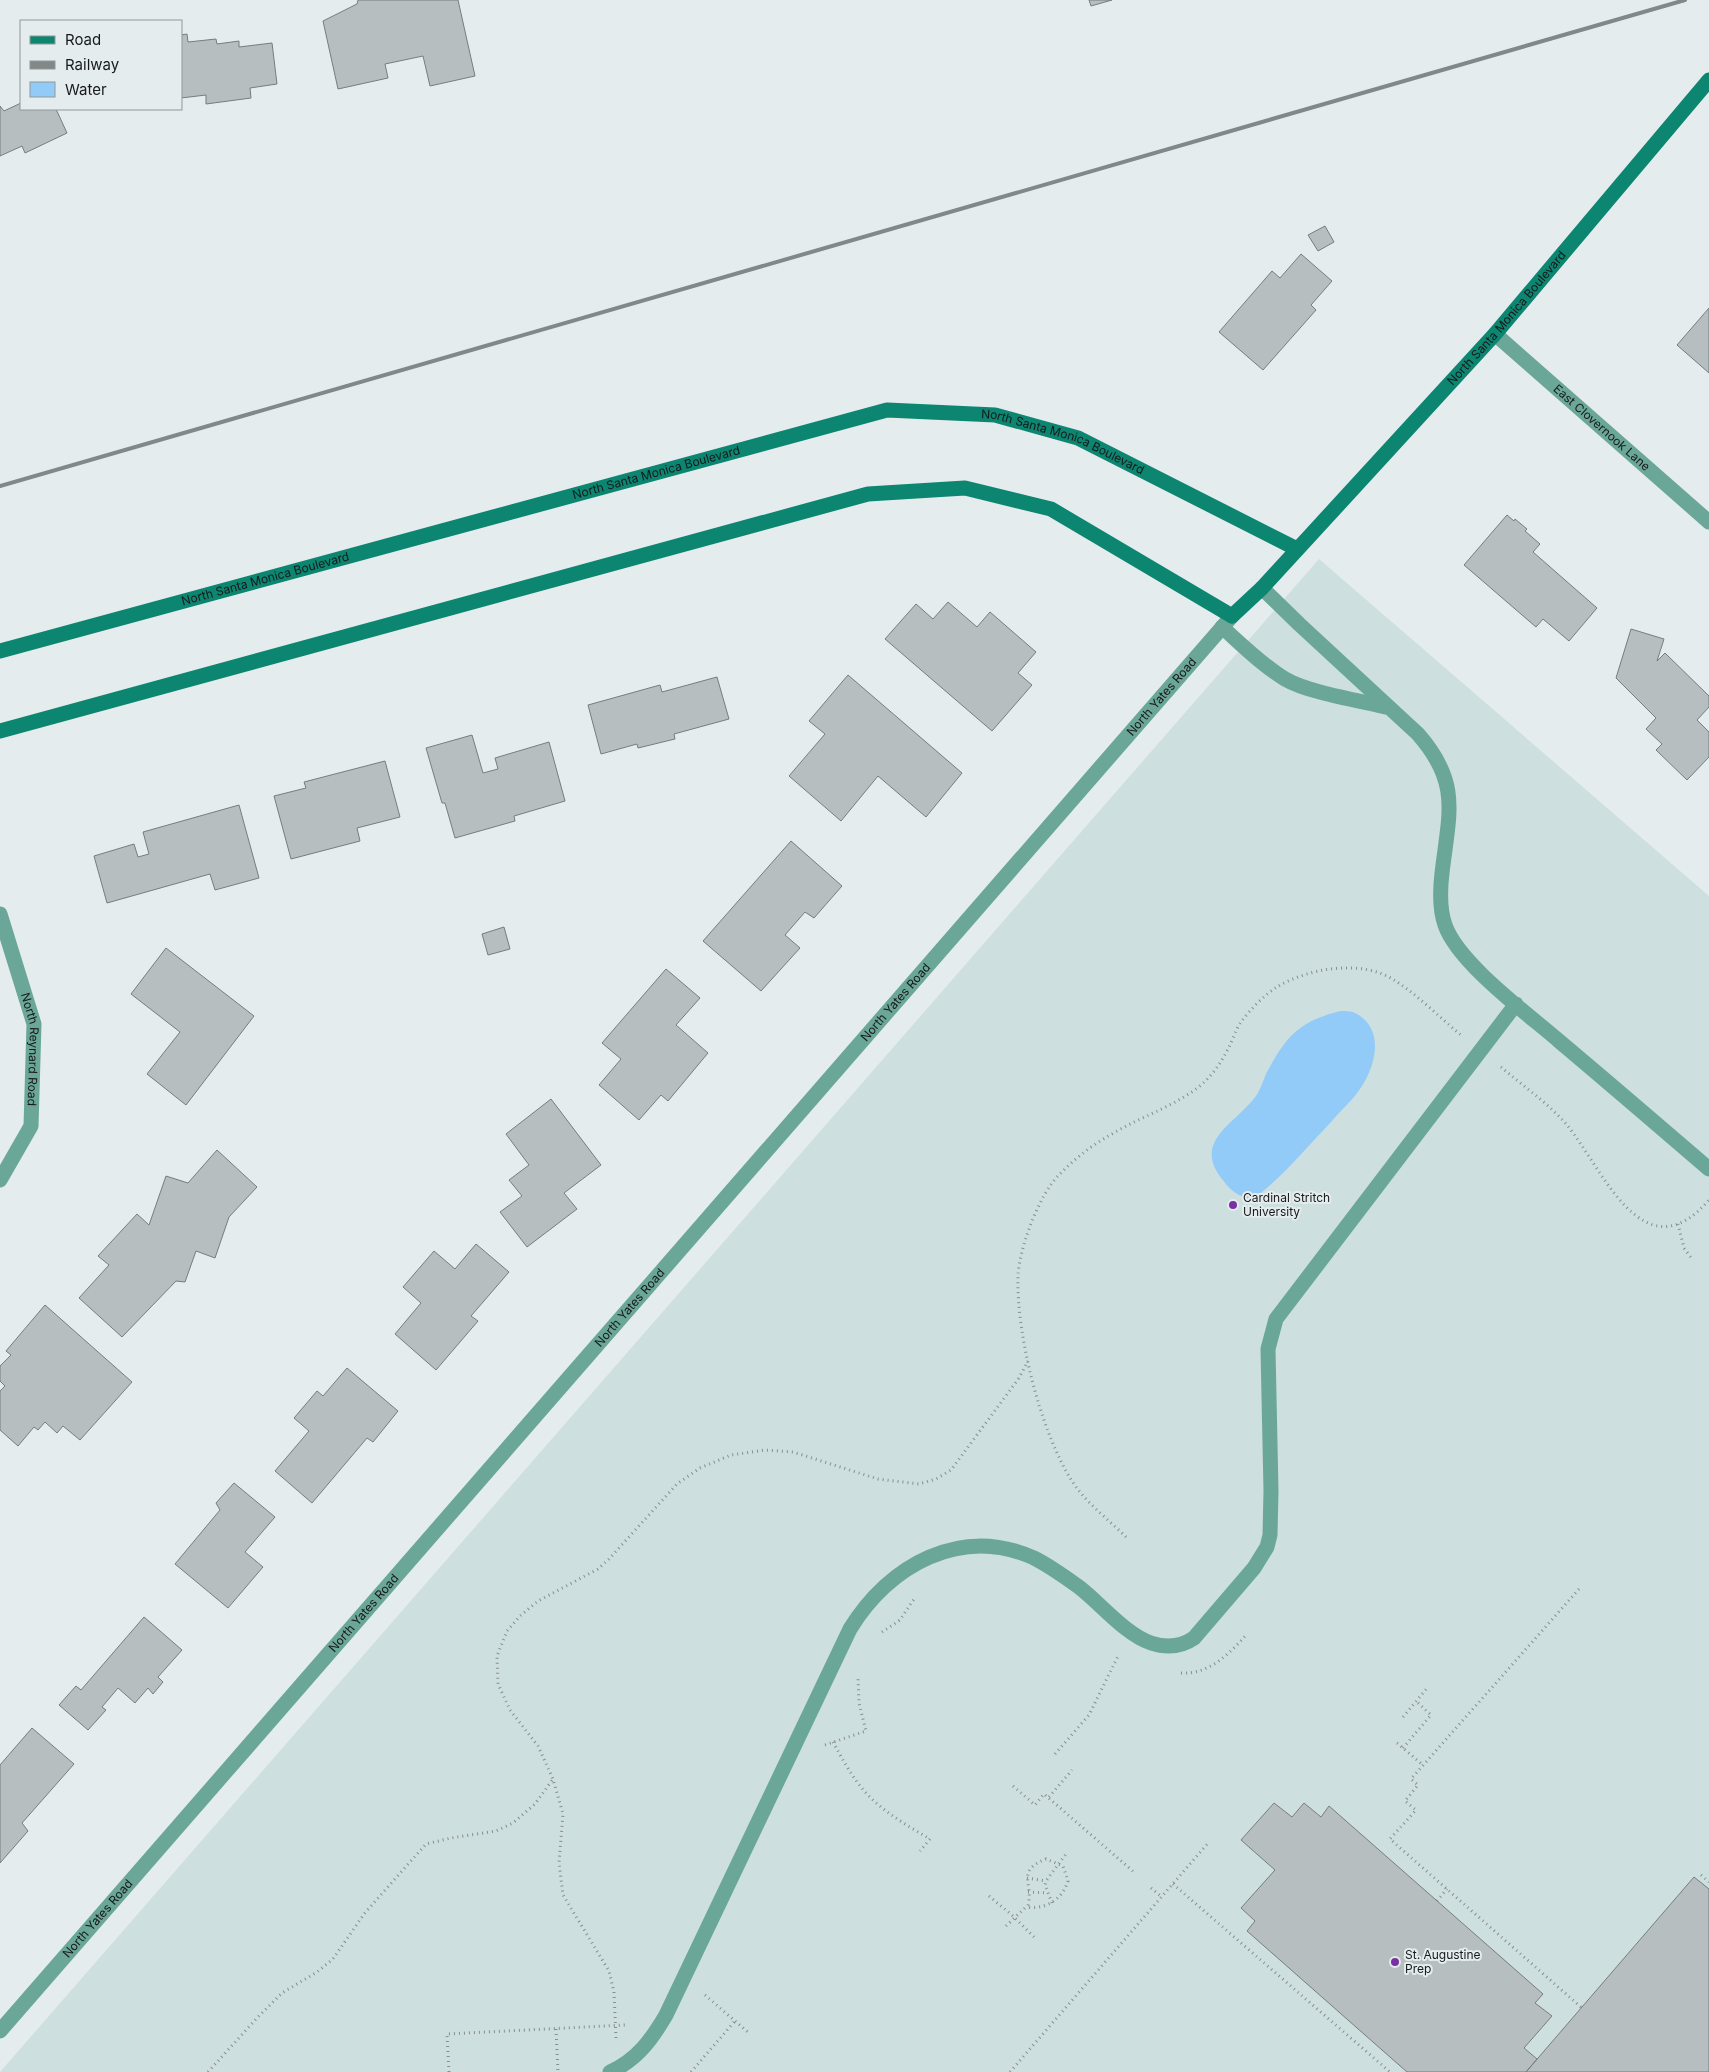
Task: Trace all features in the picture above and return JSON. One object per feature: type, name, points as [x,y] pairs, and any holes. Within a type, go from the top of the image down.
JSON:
[{"type":"street","name":"North Santa Monica Boulevard","points":[[1262,588],[1496,334],[1709,80]]},
{"type":"street","name":"East Clovernook Lane","points":[[1496,334],[1709,522]]},
{"type":"street","name":"North Santa Monica Boulevard","points":[[0,650],[887,410],[995,415],[1078,438],[1297,549]]},
{"type":"street","points":[[0,731],[868,494],[965,488],[1050,509],[1227,622],[1262,663],[1287,680],[1310,688],[1390,708]]},
{"type":"street","name":"North Yates Road","points":[[0,2031],[1227,622],[1262,588]]},
{"type":"street","points":[[1262,588],[1298,624],[1418,734],[1433,751],[1442,767],[1449,791],[1449,812],[1440,906],[1446,927],[1460,950],[1480,972],[1516,1004],[1709,1169]]},
{"type":"street","name":"North Reynard Road","points":[[0,914],[34,1024],[32,1126],[0,1180]]},
{"type":"street","points":[[613,2070],[633,2059],[646,2046],[662,2023],[850,1629],[860,1613],[878,1592],[906,1569],[937,1553],[954,1550],[974,1547],[1016,1552],[1034,1558],[1052,1568],[1080,1588],[1131,1632],[1150,1643],[1175,1646],[1186,1644],[1194,1638],[1254,1568],[1267,1547],[1270,1535],[1272,1491],[1268,1349],[1276,1319],[1516,1004]]},
{"type":"path","points":[[1126,1537],[1073,1483],[1059,1458],[1037,1398],[1020,1322],[1018,1274],[1026,1233],[1056,1178],[1081,1155],[1112,1134],[1176,1104],[1200,1086],[1210,1077],[1229,1047],[1240,1022],[1276,987],[1294,979],[1331,968],[1364,968],[1393,979],[1543,1102],[1567,1125],[1597,1171],[1628,1209],[1640,1220],[1655,1225],[1672,1227],[1686,1221],[1709,1200]]},
{"type":"path","points":[[1678,1224],[1684,1248],[1692,1259]]},
{"type":"path","points":[[613,2070],[614,1992],[609,1970],[563,1895],[559,1863],[562,1814],[553,1779],[538,1746],[510,1710],[498,1684],[496,1656],[507,1631],[520,1616],[538,1601],[598,1569],[677,1484],[700,1468],[731,1455],[765,1450],[793,1452],[878,1479],[919,1484],[936,1479],[951,1470],[1019,1378],[1028,1360]]},
{"type":"path","points":[[1579,1589],[1411,1779],[1418,1785],[1405,1801],[1416,1810],[1390,1839],[1582,2008]]},
{"type":"path","points":[[879,1633],[900,1620],[916,1596]]},
{"type":"path","points":[[1174,1673],[1186,1674],[1210,1667],[1230,1653],[1247,1634]]},
{"type":"path","points":[[1120,1652],[1124,1655]]},
{"type":"path","points":[[1055,1754],[1089,1715],[1113,1666]]},
{"type":"path","points":[[819,1748],[866,1731],[859,1703],[858,1673]]},
{"type":"path","points":[[1403,1717],[1428,1687]]},
{"type":"path","points":[[1403,1748],[1431,1715],[1416,1702]]},
{"type":"path","points":[[833,1742],[853,1776],[867,1794],[896,1819],[930,1839],[920,1851]]},
{"type":"path","points":[[1397,1743],[1423,1765]]},
{"type":"path","points":[[1049,1797],[1072,1770]]},
{"type":"path","points":[[208,2072],[282,1993],[317,1972],[333,1958],[364,1914],[426,1844],[451,1838],[496,1832],[513,1823],[535,1804],[553,1779]]},
{"type":"path","points":[[1013,1786],[1035,1805],[1044,1794],[1049,1797],[1136,1873]]},
{"type":"path","points":[[1010,2072],[1209,1842]]},
{"type":"path","points":[[1052,1903],[1045,1886],[1046,1881],[1066,1854]]},
{"type":"path","points":[[1006,1926],[1029,1902],[1027,1878],[1030,1869],[1038,1862],[1046,1859],[1063,1866],[1068,1881],[1064,1890],[1052,1903],[1042,1908],[1026,1907]]},
{"type":"path","points":[[1701,1875],[1709,1882]]},
{"type":"path","points":[[1027,1878],[1046,1881]]},
{"type":"path","points":[[1173,1884],[1390,2072]]},
{"type":"path","points":[[1152,1888],[1162,1897]]},
{"type":"path","points":[[1437,1901],[1447,1889]]},
{"type":"path","points":[[1028,1892],[1048,1893]]},
{"type":"path","points":[[989,1896],[1034,1937]]},
{"type":"path","points":[[698,2002],[702,1993],[748,2033]]},
{"type":"path","points":[[691,2072],[735,2022]]},
{"type":"path","points":[[449,2072],[447,2034],[662,2023]]},
{"type":"path","points":[[556,2029],[558,2072]]},
{"type":"path","points":[[695,2068],[700,2072]]},
{"type":"shaded area","name":"Cardinal Stritch University","points":[[1319,559],[1709,896],[1709,2072],[0,2072]]},
{"type":"water","points":[[1340,1011],[1355,1013],[1371,1028],[1375,1047],[1374,1057],[1367,1077],[1359,1091],[1274,1182],[1253,1199],[1239,1195],[1225,1183],[1214,1166],[1212,1154],[1214,1143],[1228,1125],[1256,1096],[1274,1059],[1288,1039],[1304,1025]]},
{"type":"building","points":[[358,0],[458,0],[475,76],[430,86],[423,56],[385,64],[388,78],[338,89],[323,21],[357,4]]},
{"type":"building","points":[[1089,0],[1112,0],[1091,6]]},
{"type":"building","points":[[187,34],[188,42],[216,39],[217,44],[239,41],[239,47],[272,43],[277,84],[250,88],[251,98],[206,104],[206,95],[182,98],[182,35]]},
{"type":"building","points":[[20,103],[20,110],[56,110],[67,133],[25,153],[22,146],[0,156],[0,106],[4,111]]},
{"type":"building","points":[[1325,226],[1334,242],[1318,251],[1308,235]]},
{"type":"building","points":[[1301,254],[1332,281],[1311,305],[1316,310],[1263,370],[1219,332],[1272,271],[1280,278]]},
{"type":"building","points":[[1709,308],[1709,373],[1677,345]]},
{"type":"building","points":[[1507,515],[1527,529],[1525,531],[1540,544],[1533,552],[1597,608],[1569,641],[1543,619],[1536,627],[1464,565]]},
{"type":"building","points":[[948,602],[977,627],[990,612],[1036,652],[1018,673],[1032,685],[992,731],[885,639],[916,604],[933,619]]},
{"type":"building","points":[[1631,629],[1664,639],[1657,661],[1665,653],[1709,696],[1709,707],[1697,720],[1709,732],[1709,757],[1687,780],[1656,750],[1662,744],[1646,729],[1656,718],[1616,678]]},
{"type":"building","points":[[848,675],[962,773],[926,817],[878,776],[841,821],[789,776],[825,734],[809,721]]},
{"type":"building","points":[[717,677],[729,719],[674,734],[675,739],[638,748],[637,744],[601,754],[588,705],[660,685],[662,692]]},
{"type":"building","points":[[472,735],[483,773],[498,769],[495,758],[549,742],[565,801],[514,816],[515,821],[455,838],[445,803],[442,803],[426,748]]},
{"type":"building","points":[[385,761],[400,817],[357,828],[360,841],[291,859],[274,796],[306,788],[304,782]]},
{"type":"building","points":[[239,805],[259,878],[215,890],[210,874],[107,903],[94,856],[134,844],[138,857],[149,854],[143,832]]},
{"type":"building","points":[[791,841],[842,886],[814,918],[805,912],[785,935],[800,948],[761,991],[703,941]]},
{"type":"building","points":[[504,927],[510,949],[488,955],[482,934]]},
{"type":"building","points":[[166,948],[254,1016],[186,1105],[147,1074],[180,1032],[131,994]]},
{"type":"building","points":[[666,969],[700,998],[676,1025],[708,1053],[668,1101],[661,1095],[639,1120],[599,1085],[621,1059],[602,1043]]},
{"type":"building","points":[[551,1099],[601,1165],[564,1193],[577,1209],[527,1247],[500,1212],[522,1196],[509,1180],[529,1165],[506,1134]]},
{"type":"building","points":[[217,1150],[257,1187],[229,1217],[215,1258],[196,1251],[185,1282],[176,1281],[122,1337],[79,1298],[109,1265],[98,1256],[137,1214],[149,1225],[166,1176],[188,1183]]},
{"type":"building","points":[[476,1244],[509,1272],[471,1316],[478,1321],[436,1370],[395,1334],[421,1303],[403,1287],[434,1251],[455,1269]]},
{"type":"building","points":[[45,1305],[132,1382],[80,1440],[63,1426],[57,1433],[45,1422],[38,1430],[34,1427],[18,1446],[0,1430],[0,1391],[5,1386],[0,1381],[0,1366],[11,1355],[6,1351]]},
{"type":"building","points":[[347,1368],[398,1411],[373,1442],[367,1438],[312,1503],[275,1471],[309,1431],[294,1418],[317,1391],[323,1396]]},
{"type":"building","points":[[234,1483],[275,1517],[245,1552],[263,1567],[228,1608],[175,1564],[220,1510],[216,1503]]},
{"type":"building","points":[[144,1617],[182,1650],[158,1677],[163,1682],[153,1694],[148,1688],[135,1703],[118,1688],[102,1707],[106,1710],[88,1730],[59,1705],[76,1686],[81,1690]]},
{"type":"building","points":[[32,1728],[74,1764],[22,1823],[28,1831],[0,1863],[0,1765]]},
{"type":"building","name":"St. Augustine Prep","points":[[1274,1803],[1292,1817],[1304,1803],[1321,1817],[1329,1806],[1543,1994],[1535,2003],[1552,2016],[1524,2048],[1537,2059],[1526,2072],[1407,2072],[1247,1931],[1255,1921],[1241,1908],[1275,1870],[1241,1840]]},
{"type":"building","points":[[1694,1877],[1709,1889],[1709,2072],[1526,2072]]},
{"type":"railway","points":[[0,486],[1685,0]]},
{"type":"place","name":"Cardinal Stritch University","points":[[1233,1205]]},
{"type":"place","name":"St. Augustine Prep","points":[[1395,1962]]}]
